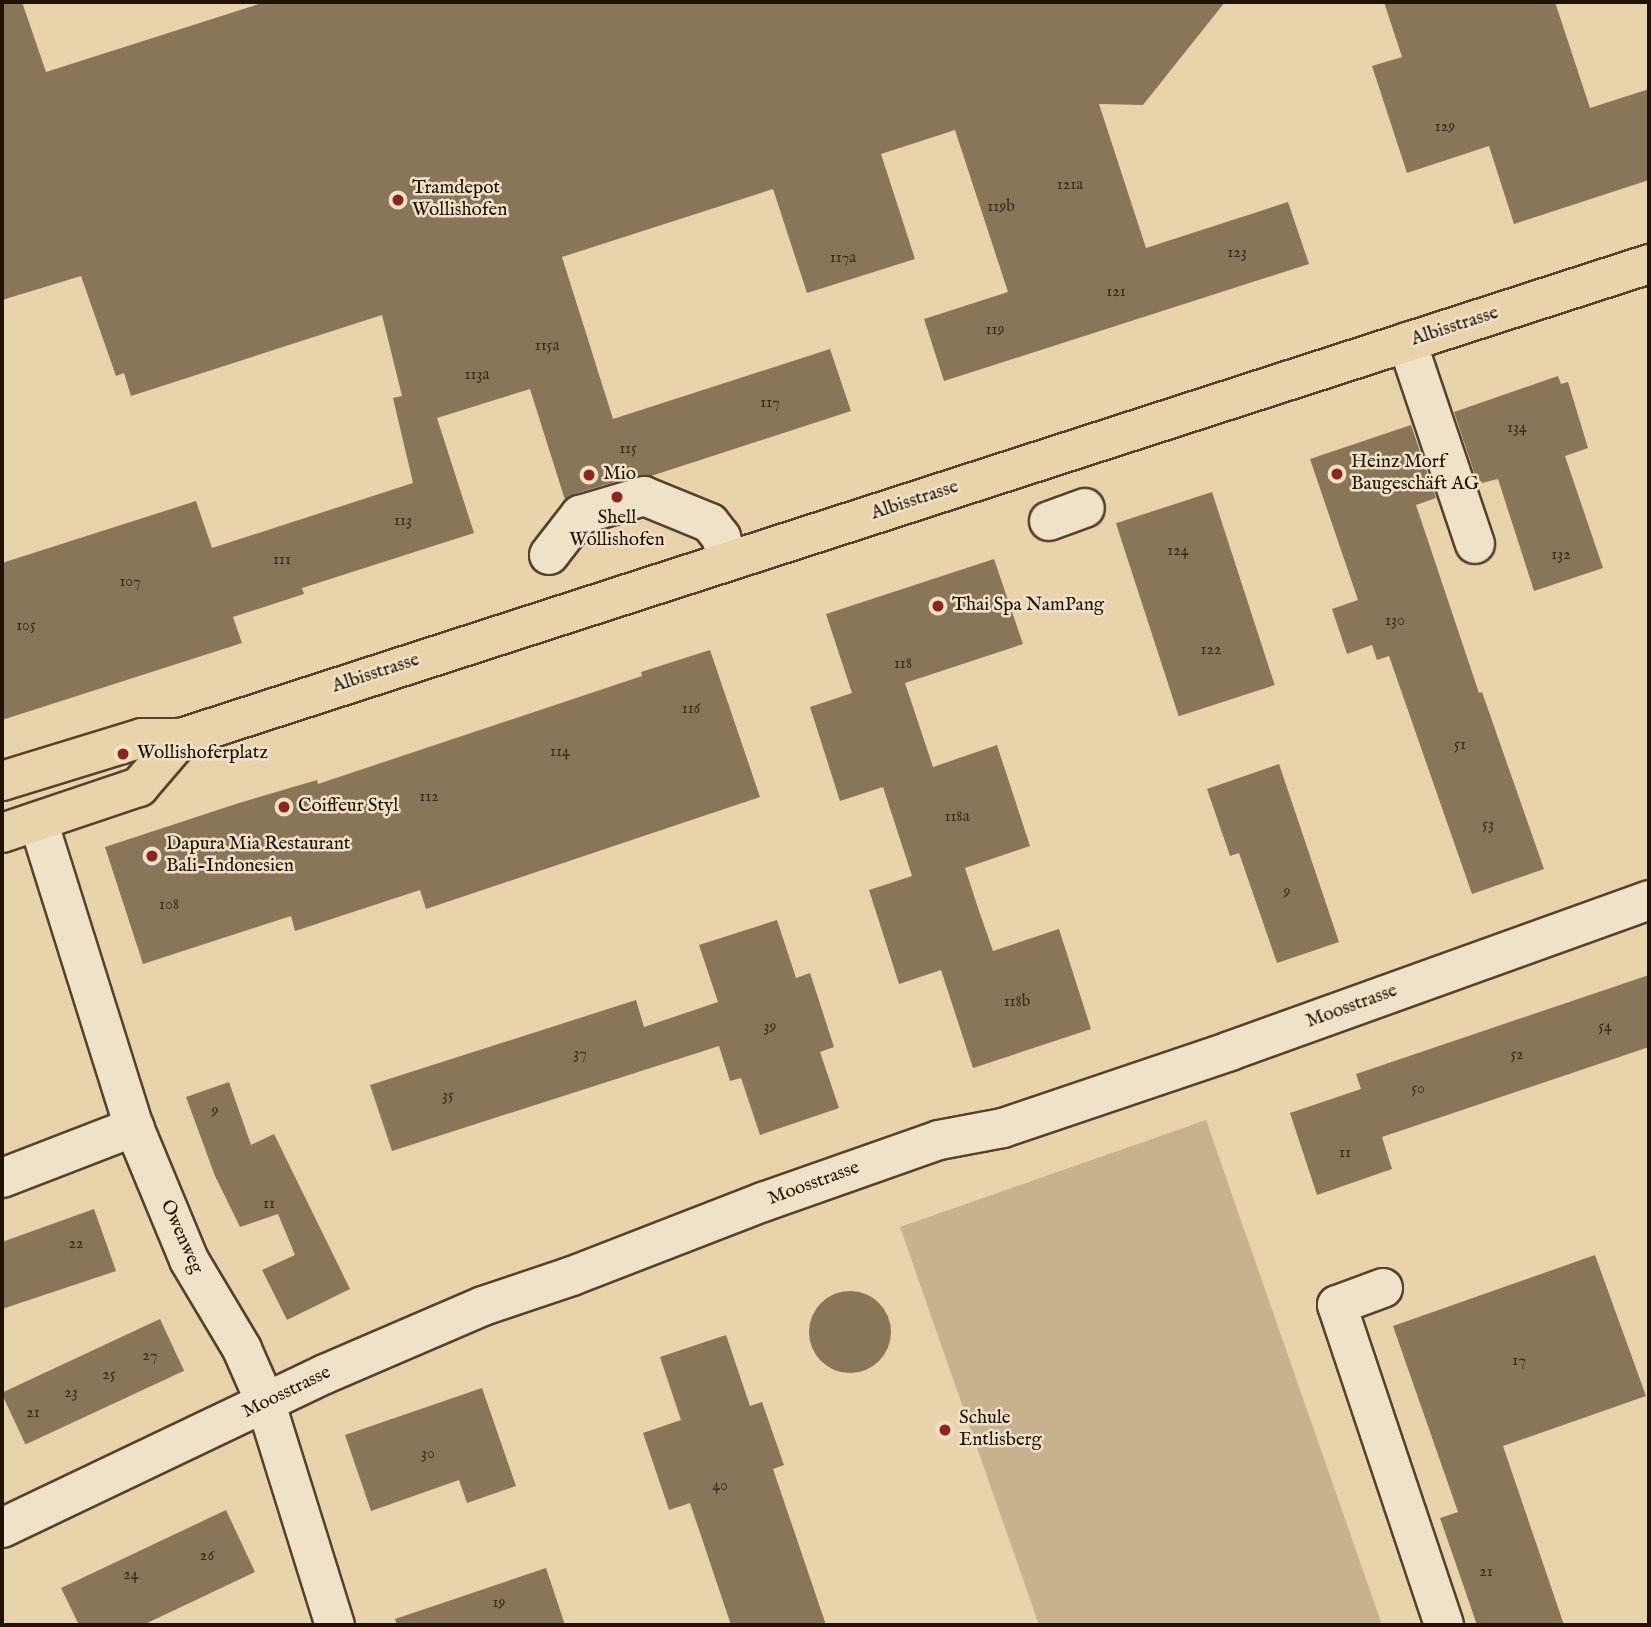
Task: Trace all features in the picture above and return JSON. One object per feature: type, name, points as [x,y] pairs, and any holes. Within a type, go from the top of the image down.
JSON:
[{"type":"main road","name":"Albisstrasse","points":[[2,781],[142,738],[181,738],[1649,264]]},
{"type":"main road","points":[[2,833],[139,787],[181,738]]},
{"type":"street","points":[[1407,342],[1475,544]]},
{"type":"street","points":[[549,555],[580,515],[644,496],[710,523],[721,537],[728,561]]},
{"type":"street","points":[[1049,521],[1085,508]]},
{"type":"street","name":"Owenweg","points":[[44,840],[134,1127],[188,1260],[242,1349],[266,1404],[335,1625]]},
{"type":"street","name":"Moosstrasse","points":[[2,1528],[325,1374],[483,1306],[572,1276],[763,1202],[939,1140],[1003,1128],[1230,1051],[1649,900]]},
{"type":"street","points":[[2,1178],[134,1127]]},
{"type":"street","points":[[1383,1288],[1337,1305],[1444,1625]]},
{"type":"shaded area","points":[[1206,1120],[1382,1625],[1039,1625],[900,1227]]},
{"type":"building","points":[[2,2],[22,2],[46,72],[265,2],[1225,2],[1143,105],[1099,104],[1146,248],[1288,202],[1309,264],[944,381],[924,319],[1008,292],[955,130],[881,154],[915,259],[807,293],[773,189],[562,257],[613,419],[830,349],[851,411],[651,476],[638,475],[574,494],[565,500],[530,389],[437,418],[474,533],[302,588],[304,594],[233,617],[242,643],[2,720],[2,563],[196,501],[212,548],[413,483],[393,398],[402,396],[382,315],[131,396],[124,373],[116,376],[81,276],[2,300]]},
{"type":"building","points":[[1384,2],[1555,2],[1590,108],[1649,89],[1649,180],[1514,224],[1489,146],[1407,173],[1372,66],[1402,57]]},
{"type":"building","points":[[1558,376],[1561,384],[1568,382],[1588,448],[1565,456],[1603,568],[1534,591],[1498,479],[1478,484],[1454,412]]},
{"type":"building","points":[[1411,425],[1436,498],[1416,505],[1479,693],[1482,692],[1544,869],[1472,894],[1389,656],[1377,660],[1372,645],[1347,654],[1332,609],[1358,600],[1310,459]]},
{"type":"building","points":[[1212,492],[1275,685],[1179,716],[1116,523]]},
{"type":"building","points":[[994,559],[1023,644],[905,683],[933,767],[997,745],[1030,846],[965,868],[978,908],[993,951],[1059,929],[1091,1029],[973,1068],[941,970],[899,984],[869,890],[912,876],[883,787],[840,801],[810,707],[852,693],[826,614]]},
{"type":"building","points":[[710,650],[760,797],[426,909],[420,890],[295,931],[291,916],[143,964],[105,847],[239,803],[317,780],[318,784],[642,676],[641,672]]},
{"type":"building","points":[[1279,764],[1339,942],[1277,963],[1239,853],[1230,856],[1207,789]]},
{"type":"building","points":[[777,920],[796,978],[810,973],[834,1047],[820,1052],[839,1108],[760,1135],[741,1078],[730,1081],[719,1046],[392,1151],[370,1085],[636,1000],[644,1027],[718,1002],[699,945]]},
{"type":"building","points":[[1649,975],[1649,1047],[1382,1137],[1392,1169],[1317,1195],[1290,1113],[1361,1089],[1356,1074]]},
{"type":"building","points":[[229,1082],[251,1145],[274,1134],[350,1289],[287,1320],[262,1270],[295,1255],[278,1214],[240,1227],[215,1176],[186,1097]]},
{"type":"building","points":[[94,1209],[116,1271],[2,1309],[2,1242]]},
{"type":"building","points":[[1595,1255],[1646,1396],[1503,1446],[1564,1625],[1477,1625],[1440,1518],[1458,1512],[1393,1326]]},
{"type":"building","points":[[850,1291],[866,1294],[879,1303],[888,1316],[891,1332],[888,1348],[879,1361],[866,1370],[850,1373],[834,1370],[821,1361],[812,1348],[809,1332],[812,1316],[821,1303],[834,1294]]},
{"type":"building","points":[[160,1319],[184,1371],[25,1445],[2,1393]]},
{"type":"building","points":[[726,1335],[750,1406],[762,1402],[784,1465],[773,1469],[826,1625],[731,1625],[690,1503],[669,1510],[643,1433],[681,1420],[660,1357]]},
{"type":"building","points":[[482,1388],[516,1486],[467,1503],[459,1480],[371,1511],[345,1435]]},
{"type":"building","points":[[226,1510],[255,1572],[143,1625],[79,1625],[61,1588]]},
{"type":"building","points":[[546,1568],[565,1625],[397,1625],[395,1619]]},
{"type":"place","name":"Tramdepot Wollishofen","points":[[398,200]]},
{"type":"place","name":"Heinz Morf Baugeschäft AG","points":[[1337,474]]},
{"type":"place","name":"Mio","points":[[589,475]]},
{"type":"place","name":"Shell Wollishofen","points":[[617,497]]},
{"type":"place","name":"Thai Spa NamPang","points":[[938,606]]},
{"type":"place","name":"Wollishoferplatz","points":[[123,754]]},
{"type":"place","name":"Coiffeur Styl","points":[[284,807]]},
{"type":"place","name":"Dapura Mia Restaurant Bali-Indonesien","points":[[152,856]]},
{"type":"place","name":"Schule Entlisberg","points":[[945,1430]]}]
